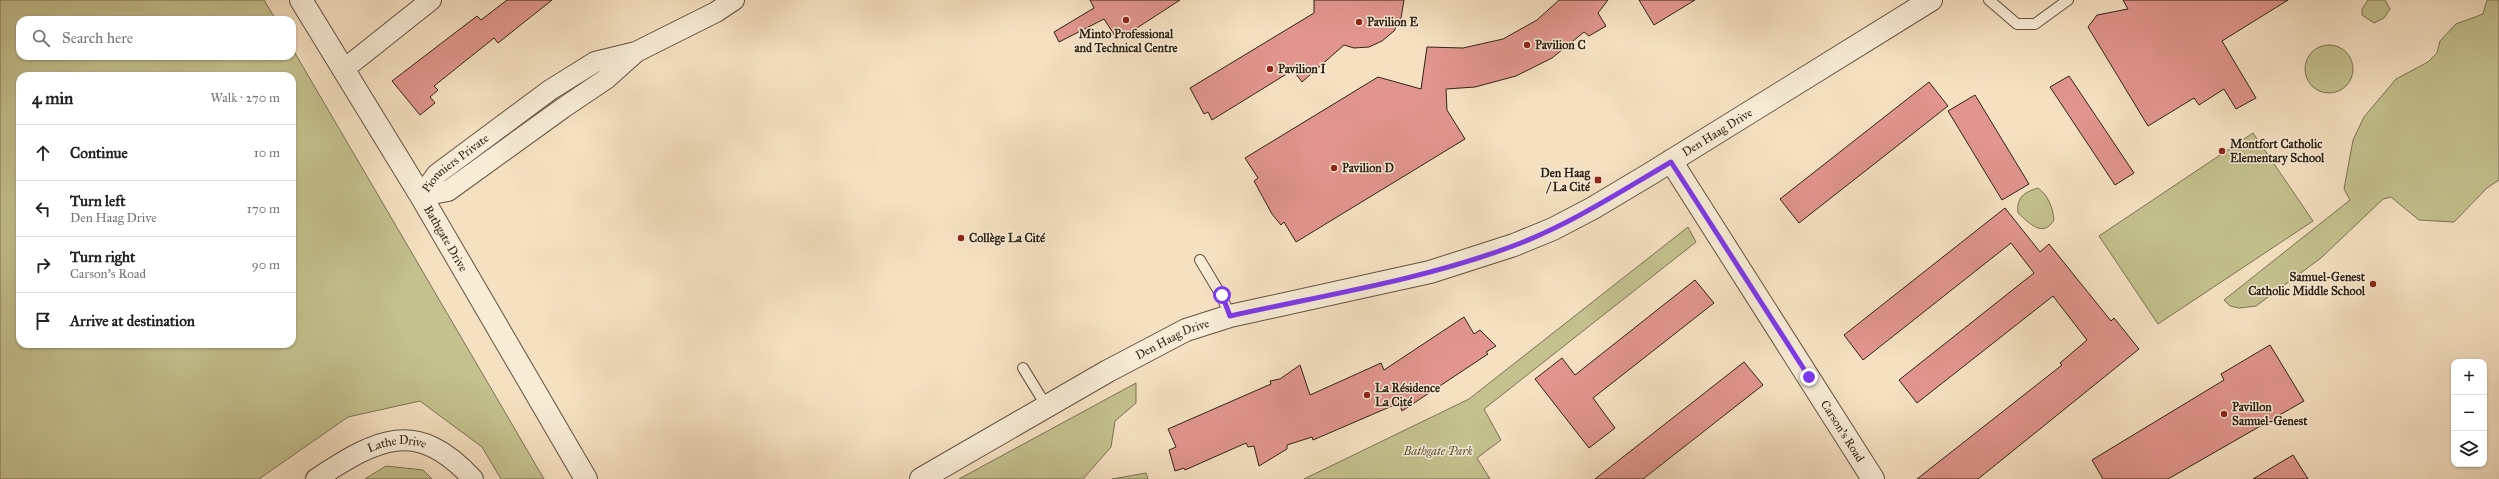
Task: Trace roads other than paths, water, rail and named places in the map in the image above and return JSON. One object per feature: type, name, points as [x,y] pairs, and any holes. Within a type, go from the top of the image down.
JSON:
[{"type":"street","name":"Bathgate Drive","points":[[301,0],[420,196],[586,479]]},
{"type":"street","points":[[343,70],[431,0]]},
{"type":"street","name":"Pionniers Private","points":[[420,196],[437,174],[550,90],[595,62],[636,52],[697,22],[734,0]]},
{"type":"street","name":"Den Haag Drive","points":[[921,479],[1186,330],[1230,316],[1381,284],[1472,260],[1553,229],[1593,208],[1671,162],[1931,0]]},
{"type":"street","name":"Carson's Road","points":[[1671,162],[1873,479]]},
{"type":"street","name":"Lathe Drive","points":[[316,479],[354,454],[375,445],[397,440],[419,441],[439,449],[458,463],[473,479]]},
{"type":"lane","points":[[1989,0],[2018,24],[2035,24],[2068,0]]},
{"type":"lane","points":[[1200,260],[1222,295],[1230,316]]},
{"type":"lane","points":[[1023,368],[1047,407]]},
{"type":"place","name":"Minto Professional and Technical Centre","points":[[1126,20]]},
{"type":"place","name":"Pavilion E","points":[[1359,22]]},
{"type":"place","name":"Pavilion C","points":[[1527,45]]},
{"type":"place","name":"Pavilion I","points":[[1270,69]]},
{"type":"place","name":"Montfort Catholic Elementary School","points":[[2222,151]]},
{"type":"place","name":"Pavilion D","points":[[1334,168]]},
{"type":"place","name":"Den Haag / La Cité","points":[[1598,180]]},
{"type":"place","name":"Collège La Cité","points":[[961,238]]},
{"type":"place","name":"Samuel-Genest Catholic Middle School","points":[[2373,284]]},
{"type":"place","name":"La Résidence La Cité","points":[[1367,395]]},
{"type":"place","name":"Pavillon Samuel-Genest","points":[[2224,414]]},
{"type":"park label","name":"Bathgate Park","points":[[1438,451]]}]
